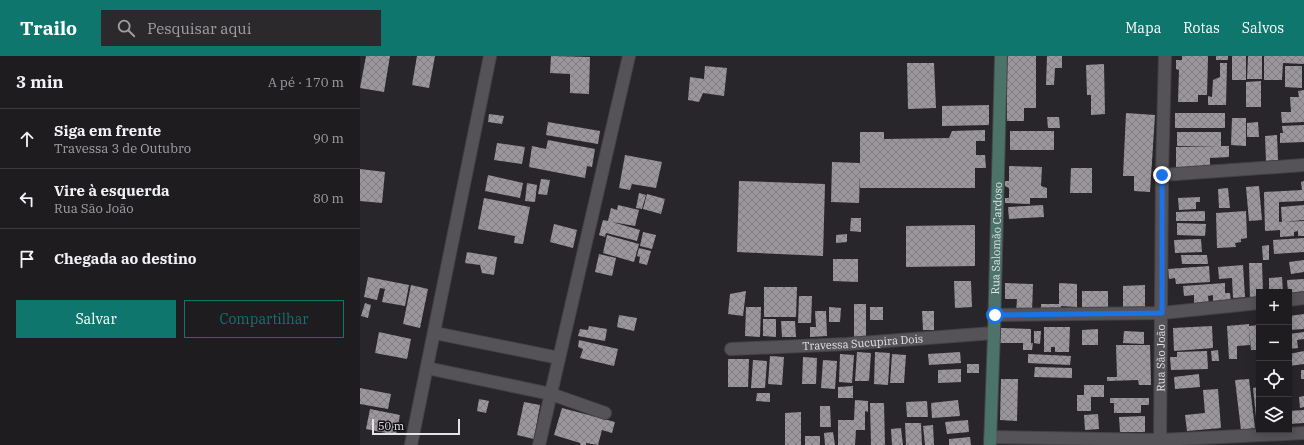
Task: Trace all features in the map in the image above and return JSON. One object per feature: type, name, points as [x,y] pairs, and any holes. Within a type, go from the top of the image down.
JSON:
[{"type":"street","points":[[411,445],[428,368],[490,56]]},
{"type":"street","points":[[539,445],[629,56]]},
{"type":"street","name":"Rua Salomão Cardoso","points":[[990,441],[995,315],[1001,56]]},
{"type":"street","name":"Rua São João","points":[[1160,442],[1162,175],[1165,56]]},
{"type":"street","points":[[1162,175],[1304,165]]},
{"type":"street","points":[[1292,300],[1304,298]]},
{"type":"street","points":[[995,315],[1162,313],[1256,303]]},
{"type":"street","points":[[435,332],[559,358]]},
{"type":"street","name":"Travessa Sucupira Dois","points":[[731,349],[854,343],[994,333]]},
{"type":"street","points":[[428,368],[551,394],[605,413]]},
{"type":"street","points":[[990,441],[1160,442],[1304,433]]},
{"type":"building","points":[[366,56],[390,56],[384,92],[360,88]]},
{"type":"building","points":[[417,56],[435,56],[429,88],[412,85]]},
{"type":"building","points":[[551,56],[590,57],[589,94],[570,93],[570,74],[550,73]]},
{"type":"building","points":[[1007,56],[1036,56],[1036,108],[1024,108],[1024,121],[1007,121]]},
{"type":"building","points":[[1047,56],[1062,56],[1062,68],[1055,68],[1054,85],[1046,85]]},
{"type":"building","points":[[1182,56],[1208,56],[1207,95],[1198,95],[1198,102],[1178,102],[1179,70],[1176,69],[1176,60],[1182,60]]},
{"type":"building","points":[[1216,56],[1228,56],[1228,60],[1216,60]]},
{"type":"building","points":[[1232,56],[1246,56],[1246,80],[1232,80]]},
{"type":"building","points":[[1248,56],[1262,56],[1262,79],[1247,79]]},
{"type":"building","points":[[1264,56],[1304,56],[1304,64],[1283,63],[1282,80],[1264,80]]},
{"type":"building","points":[[907,63],[934,63],[936,108],[908,109]]},
{"type":"building","points":[[1220,63],[1227,63],[1226,105],[1208,105],[1208,96],[1212,97],[1213,80],[1220,77]]},
{"type":"building","points":[[1104,64],[1105,114],[1091,115],[1091,95],[1087,95],[1086,65]]},
{"type":"building","points":[[705,66],[727,68],[724,96],[703,93],[699,102],[688,100],[690,77],[704,79]]},
{"type":"building","points":[[1285,66],[1302,66],[1302,88],[1285,87]]},
{"type":"building","points":[[1261,81],[1261,107],[1246,107],[1246,82]]},
{"type":"building","points":[[1304,90],[1304,122],[1282,123],[1281,112],[1291,112],[1290,97],[1299,97],[1298,91]]},
{"type":"building","points":[[989,105],[989,125],[942,126],[942,106]]},
{"type":"building","points":[[1126,113],[1155,115],[1150,192],[1134,191],[1134,176],[1123,176]]},
{"type":"building","points":[[1175,113],[1225,113],[1225,128],[1175,128]]},
{"type":"building","points":[[489,114],[504,116],[502,124],[488,122]]},
{"type":"building","points":[[1047,117],[1059,117],[1060,128],[1048,128]]},
{"type":"building","points":[[1232,118],[1246,118],[1246,146],[1231,145]]},
{"type":"building","points":[[548,122],[600,131],[598,144],[546,135]]},
{"type":"building","points":[[1258,122],[1259,137],[1247,137],[1247,123]]},
{"type":"building","points":[[1304,125],[1304,142],[1280,143],[1280,133],[1283,133],[1282,126]]},
{"type":"building","points":[[985,130],[985,141],[976,141],[976,155],[985,155],[986,168],[975,168],[975,188],[860,188],[860,174],[859,203],[831,202],[832,162],[860,163],[860,132],[884,132],[884,139],[949,138],[952,131]]},
{"type":"building","points":[[1010,131],[1054,131],[1054,150],[1010,150]]},
{"type":"building","points":[[1177,132],[1221,132],[1221,146],[1229,146],[1229,157],[1210,158],[1210,169],[1176,170],[1176,147],[1219,146],[1177,146]]},
{"type":"building","points":[[1277,135],[1278,160],[1266,161],[1265,136]]},
{"type":"building","points":[[548,140],[595,149],[592,167],[587,166],[585,178],[529,167],[532,146],[546,149]]},
{"type":"building","points":[[497,143],[525,147],[522,164],[494,160]]},
{"type":"building","points":[[625,155],[662,162],[656,188],[632,184],[630,190],[619,188]]},
{"type":"building","points":[[1009,166],[1042,167],[1041,186],[1047,188],[1047,198],[1030,198],[1030,204],[1005,203],[1005,198],[1009,198],[1009,188],[1005,186],[1005,181],[1009,181]]},
{"type":"building","points":[[1071,168],[1092,168],[1092,193],[1070,193]]},
{"type":"building","points":[[360,169],[385,172],[382,203],[360,201]]},
{"type":"building","points":[[488,175],[523,183],[520,198],[485,191]]},
{"type":"building","points":[[541,179],[550,180],[547,195],[538,194]]},
{"type":"building","points":[[739,181],[825,184],[823,256],[737,252]]},
{"type":"building","points":[[1304,181],[1304,201],[1279,202],[1279,222],[1304,221],[1304,236],[1298,236],[1298,231],[1294,232],[1294,236],[1280,237],[1280,230],[1265,231],[1264,192],[1302,190],[1301,182]]},
{"type":"building","points":[[527,183],[537,185],[535,202],[525,201]]},
{"type":"building","points":[[1259,186],[1262,220],[1249,221],[1246,187]]},
{"type":"building","points":[[1228,188],[1230,208],[1219,208],[1218,189]]},
{"type":"building","points":[[639,193],[646,195],[642,209],[636,208]]},
{"type":"building","points":[[647,194],[665,199],[661,214],[643,209]]},
{"type":"building","points":[[1200,197],[1200,202],[1196,202],[1196,209],[1179,210],[1178,198]]},
{"type":"building","points":[[484,198],[530,207],[523,244],[514,243],[515,236],[478,229]]},
{"type":"building","points":[[618,205],[639,210],[635,226],[612,222],[640,230],[637,241],[606,233],[605,237],[599,235],[603,220],[608,221],[611,208],[617,210]]},
{"type":"building","points":[[1043,205],[1044,217],[1009,219],[1008,207]]},
{"type":"building","points":[[1304,205],[1304,220],[1282,222],[1281,207]]},
{"type":"building","points":[[1205,211],[1205,221],[1176,221],[1176,212]]},
{"type":"building","points":[[1246,211],[1247,238],[1241,239],[1241,242],[1235,243],[1236,247],[1217,248],[1216,213]]},
{"type":"building","points":[[851,218],[861,218],[861,232],[850,231]]},
{"type":"building","points":[[1177,223],[1206,224],[1205,236],[1177,235]]},
{"type":"building","points":[[554,224],[577,230],[573,248],[550,242]]},
{"type":"building","points":[[975,225],[975,266],[906,267],[906,226]]},
{"type":"building","points":[[643,232],[656,235],[652,249],[640,246]]},
{"type":"building","points":[[847,234],[847,242],[836,243],[836,235]]},
{"type":"building","points":[[607,235],[639,244],[634,262],[603,253]]},
{"type":"building","points":[[1304,238],[1304,252],[1274,254],[1273,240]]},
{"type":"building","points":[[1201,239],[1202,252],[1175,253],[1174,240]]},
{"type":"building","points":[[1269,245],[1269,260],[1263,260],[1262,246]]},
{"type":"building","points":[[639,248],[651,251],[647,265],[639,263],[640,257],[637,256]]},
{"type":"building","points":[[467,252],[497,257],[494,275],[482,273],[480,265],[465,263]]},
{"type":"building","points":[[599,254],[616,258],[612,276],[595,272]]},
{"type":"building","points":[[1181,255],[1207,255],[1208,264],[1182,264]]},
{"type":"building","points":[[833,259],[858,259],[858,282],[833,281]]},
{"type":"building","points":[[1304,260],[1304,272],[1291,274],[1289,262]]},
{"type":"building","points":[[1249,263],[1262,263],[1263,289],[1256,289],[1256,297],[1250,298]]},
{"type":"building","points":[[1243,265],[1245,297],[1233,298],[1232,278],[1219,279],[1218,267]]},
{"type":"building","points":[[1209,266],[1210,282],[1176,284],[1175,278],[1169,279],[1168,269]]},
{"type":"building","points":[[368,277],[409,285],[405,306],[382,302],[385,289],[380,288],[377,300],[364,297]]},
{"type":"building","points":[[1282,277],[1283,289],[1269,289],[1269,278]]},
{"type":"building","points":[[1304,279],[1304,292],[1292,293],[1292,289],[1288,289],[1287,280]]},
{"type":"building","points":[[954,281],[971,281],[972,307],[955,308]]},
{"type":"building","points":[[1005,283],[1033,284],[1032,312],[1016,312],[1017,299],[1005,299]]},
{"type":"building","points":[[1059,283],[1077,284],[1077,307],[1061,306],[1061,313],[1041,313],[1041,304],[1059,304]]},
{"type":"building","points":[[1225,283],[1225,293],[1230,293],[1231,302],[1213,303],[1213,295],[1208,296],[1209,305],[1194,306],[1194,295],[1184,296],[1183,286]]},
{"type":"building","points":[[411,285],[428,289],[420,328],[403,324]]},
{"type":"building","points":[[1145,285],[1145,309],[1123,309],[1123,286]]},
{"type":"building","points":[[764,287],[797,287],[796,317],[764,317]]},
{"type":"building","points":[[746,291],[743,316],[728,314],[730,294]]},
{"type":"building","points":[[1082,291],[1108,291],[1108,312],[1093,308],[1082,308]]},
{"type":"building","points":[[799,296],[812,296],[811,323],[798,323]]},
{"type":"building","points":[[365,303],[371,305],[368,318],[361,316]]},
{"type":"building","points":[[854,304],[866,304],[866,337],[854,337]]},
{"type":"building","points":[[746,307],[761,307],[760,337],[745,336]]},
{"type":"building","points":[[829,307],[841,308],[840,322],[829,322]]},
{"type":"building","points":[[870,307],[883,307],[883,320],[870,320]]},
{"type":"building","points":[[815,311],[826,311],[827,336],[810,337],[810,327],[816,327]]},
{"type":"building","points":[[922,311],[934,311],[934,330],[923,330]]},
{"type":"building","points":[[1304,314],[1304,329],[1292,330],[1292,316]]},
{"type":"building","points":[[619,315],[637,318],[634,331],[617,327]]},
{"type":"building","points":[[763,319],[776,319],[776,337],[763,336]]},
{"type":"building","points":[[781,321],[795,321],[796,337],[782,337]]},
{"type":"building","points":[[1249,324],[1249,326],[1256,325],[1256,350],[1251,350],[1249,328],[1250,345],[1237,346],[1237,359],[1229,359],[1227,326]]},
{"type":"building","points":[[589,326],[607,329],[605,341],[578,336],[580,329],[588,330]]},
{"type":"building","points":[[1212,326],[1213,348],[1174,351],[1173,328]]},
{"type":"building","points":[[1044,327],[1070,327],[1069,352],[1055,352],[1055,347],[1051,347],[1051,352],[1044,352]]},
{"type":"building","points":[[1001,328],[1031,329],[1031,343],[1033,343],[1032,350],[1023,350],[1023,343],[1000,343]]},
{"type":"building","points":[[1098,329],[1098,345],[1082,345],[1082,330]]},
{"type":"building","points":[[1034,331],[1041,331],[1040,344],[1034,343]]},
{"type":"building","points":[[1124,331],[1144,332],[1144,344],[1123,343]]},
{"type":"building","points":[[379,332],[411,339],[407,359],[375,353]]},
{"type":"building","points":[[1304,332],[1304,339],[1297,340],[1298,348],[1292,349],[1292,334]]},
{"type":"building","points":[[579,340],[618,349],[614,366],[580,358],[583,349],[578,347]]},
{"type":"building","points":[[1116,345],[1150,345],[1151,385],[1139,385],[1138,380],[1107,381],[1107,377],[1117,377]]},
{"type":"building","points":[[1218,350],[1219,361],[1212,361],[1211,351]]},
{"type":"building","points":[[1207,351],[1208,369],[1171,370],[1170,357],[1177,357],[1177,352]]},
{"type":"building","points":[[1304,351],[1304,364],[1292,366],[1292,353]]},
{"type":"building","points":[[857,352],[871,353],[869,381],[855,381]]},
{"type":"building","points":[[875,352],[890,353],[888,385],[874,384]]},
{"type":"building","points":[[960,352],[961,363],[929,365],[928,354]]},
{"type":"building","points":[[840,354],[854,355],[852,383],[839,382]]},
{"type":"building","points":[[892,354],[906,355],[904,383],[890,383]]},
{"type":"building","points":[[1028,354],[1071,356],[1070,365],[1028,363]]},
{"type":"building","points":[[770,356],[784,357],[782,385],[768,384]]},
{"type":"building","points":[[803,357],[817,358],[816,384],[802,384]]},
{"type":"building","points":[[728,359],[749,359],[748,387],[728,387]]},
{"type":"building","points":[[753,360],[767,361],[765,388],[751,388]]},
{"type":"building","points":[[823,360],[837,361],[835,389],[821,388]]},
{"type":"building","points":[[967,364],[979,364],[979,373],[967,373]]},
{"type":"building","points":[[1035,367],[1072,368],[1072,378],[1034,377]]},
{"type":"building","points":[[961,369],[961,382],[938,383],[938,370]]},
{"type":"building","points":[[1301,370],[1304,370],[1304,379],[1301,379]]},
{"type":"building","points":[[1199,374],[1200,387],[1175,389],[1174,377]]},
{"type":"building","points":[[1001,379],[1018,379],[1017,421],[1000,420]]},
{"type":"building","points":[[1249,379],[1255,428],[1241,430],[1235,380]]},
{"type":"building","points":[[1084,385],[1104,385],[1104,397],[1091,397],[1091,411],[1077,411],[1077,395],[1084,395]]},
{"type":"building","points":[[853,386],[853,398],[838,398],[838,387]]},
{"type":"building","points":[[360,388],[391,394],[388,409],[360,404]]},
{"type":"building","points":[[1253,388],[1256,388],[1256,417]]},
{"type":"building","points":[[1218,389],[1221,428],[1187,431],[1185,415],[1205,413],[1203,390]]},
{"type":"building","points":[[757,393],[770,393],[770,402],[756,401]]},
{"type":"building","points":[[1304,396],[1304,407],[1300,408],[1299,397]]},
{"type":"building","points":[[1110,398],[1149,398],[1149,405],[1141,405],[1141,413],[1114,413],[1114,403],[1110,403]]},
{"type":"building","points":[[479,399],[489,401],[486,413],[477,411]]},
{"type":"building","points":[[855,400],[868,401],[868,412],[865,411],[865,430],[856,430],[855,445],[838,445],[838,420],[854,420]]},
{"type":"building","points":[[958,400],[960,416],[932,418],[931,403]]},
{"type":"building","points":[[927,401],[928,417],[907,417],[906,402]]},
{"type":"building","points":[[524,402],[540,405],[534,439],[517,435]]},
{"type":"building","points":[[870,403],[884,403],[885,445],[871,445]]},
{"type":"building","points":[[820,406],[830,406],[831,427],[820,427]]},
{"type":"building","points":[[562,408],[615,422],[612,433],[602,430],[598,445],[586,443],[586,445],[580,445],[580,443],[554,435]]},
{"type":"building","points":[[370,409],[400,415],[396,435],[366,429]]},
{"type":"building","points":[[1304,410],[1304,423],[1292,424],[1292,411]]},
{"type":"building","points":[[801,412],[801,445],[785,445],[785,413]]},
{"type":"building","points":[[1098,414],[1099,429],[1085,430],[1084,415]]},
{"type":"building","points":[[1145,416],[1145,432],[1120,432],[1119,417]]},
{"type":"building","points":[[968,420],[969,432],[947,434],[945,422]]},
{"type":"building","points":[[905,423],[921,423],[922,445],[906,445]]},
{"type":"building","points":[[933,425],[934,445],[925,445],[923,426]]},
{"type":"building","points":[[901,428],[903,445],[892,445],[891,429]]},
{"type":"building","points":[[833,432],[835,445],[825,445],[824,433]]},
{"type":"building","points":[[805,436],[820,436],[820,445],[805,445]]},
{"type":"building","points":[[970,437],[971,445],[949,445],[949,439]]},
{"type":"route","points":[[995,315],[1162,313],[1162,175]]}]
